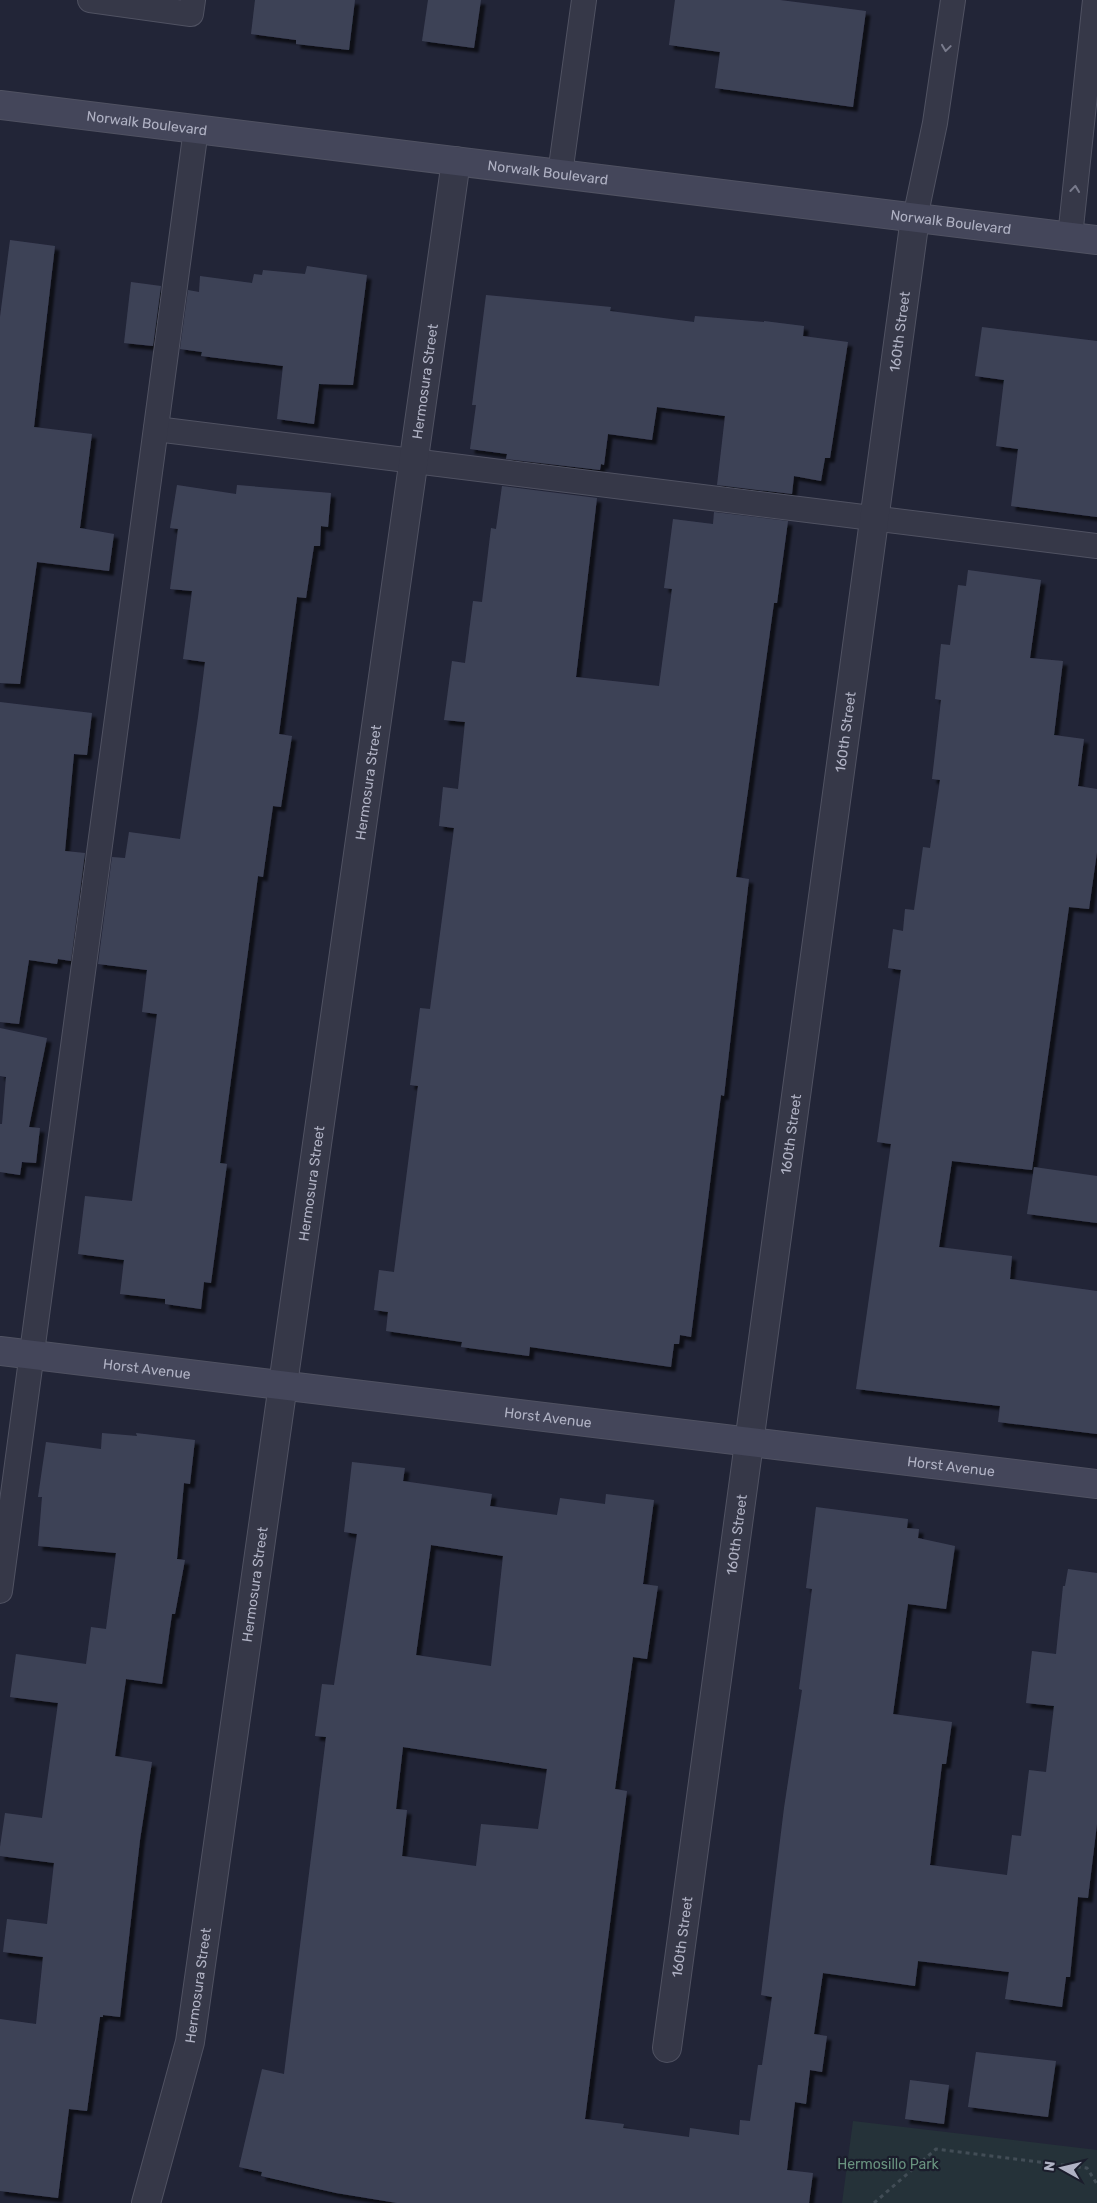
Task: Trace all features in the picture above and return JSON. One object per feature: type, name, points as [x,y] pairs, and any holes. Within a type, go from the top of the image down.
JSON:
[{"type":"street","name":"Norwalk Boulevard","points":[[0,104],[1097,240]]},
{"type":"street","name":"Hermosura Street","points":[[146,2203],[190,2042],[456,161]]},
{"type":"street","name":"160th Street","points":[[667,2048],[915,218]]},
{"type":"street","name":"Horst Avenue","points":[[0,1350],[1097,1484]]},
{"type":"lane","points":[[90,0],[192,7]]},
{"type":"lane","points":[[560,174],[584,0]]},
{"type":"lane","points":[[915,218],[935,123],[953,0]]},
{"type":"lane","points":[[1070,237],[1095,0]]},
{"type":"lane","points":[[0,1591],[196,129]]},
{"type":"lane","points":[[156,429],[1097,546]]},
{"type":"path","points":[[874,2203],[936,2149],[1087,2168],[1097,2184]]},
{"type":"green space","name":"Hermosillo Park","points":[[853,2121],[1097,2150],[1097,2203],[842,2203]]},
{"type":"building","points":[[255,0],[355,0],[349,50],[296,44],[296,40],[251,34]]},
{"type":"building","points":[[428,0],[481,0],[474,48],[422,41]]},
{"type":"building","points":[[675,0],[780,0],[866,11],[853,107],[715,88],[720,52],[669,45]]},
{"type":"building","points":[[10,240],[55,246],[34,427],[92,434],[80,528],[114,534],[109,571],[37,562],[20,684],[0,683],[0,317]]},
{"type":"building","points":[[307,266],[367,275],[353,385],[319,384],[314,424],[277,419],[283,366],[201,356],[202,352],[180,349],[188,290],[199,292],[200,276],[252,283],[254,274],[262,275],[263,270],[305,274]]},
{"type":"building","points":[[131,282],[161,286],[153,346],[124,343]]},
{"type":"building","points":[[486,295],[611,307],[610,311],[694,322],[695,316],[804,326],[803,336],[848,342],[830,458],[825,458],[821,481],[794,476],[792,494],[717,485],[725,416],[657,407],[652,440],[608,434],[604,465],[601,464],[600,470],[506,459],[507,454],[470,449],[476,405],[472,405]]},
{"type":"building","points":[[982,327],[1097,341],[1097,517],[1011,506],[1018,449],[996,446],[1004,380],[975,376]]},
{"type":"building","points":[[177,485],[236,494],[237,485],[331,493],[328,527],[321,526],[320,546],[314,546],[306,598],[297,597],[279,734],[292,736],[281,807],[273,806],[263,877],[258,876],[220,1163],[227,1164],[211,1283],[204,1282],[201,1309],[165,1304],[165,1299],[120,1294],[124,1260],[78,1254],[85,1196],[132,1201],[157,1014],[142,1012],[147,970],[98,964],[112,857],[125,858],[129,832],[180,839],[198,717],[205,662],[183,659],[192,591],[170,589],[178,529],[170,528]]},
{"type":"building","points":[[502,486],[597,498],[576,677],[659,686],[672,589],[664,588],[673,519],[713,524],[714,512],[788,521],[777,603],[774,603],[736,877],[749,879],[724,1096],[721,1095],[691,1337],[680,1335],[679,1344],[674,1344],[671,1367],[530,1347],[529,1356],[461,1347],[462,1342],[386,1331],[388,1312],[374,1310],[379,1270],[394,1272],[418,1086],[410,1085],[420,1008],[430,1009],[454,828],[439,826],[443,787],[458,789],[465,722],[444,720],[452,661],[465,663],[473,601],[482,602],[491,528],[496,529]]},
{"type":"building","points":[[968,570],[1041,580],[1030,658],[1063,661],[1054,735],[1084,739],[1078,786],[1097,789],[1097,852],[1089,909],[1069,907],[1032,1170],[952,1161],[939,1247],[1012,1256],[1010,1279],[1097,1291],[1097,1434],[998,1422],[1000,1406],[856,1389],[891,1144],[877,1142],[901,970],[888,968],[893,929],[903,931],[905,909],[914,910],[923,847],[930,848],[940,780],[932,779],[941,700],[935,699],[941,644],[950,645],[958,585],[966,586]]},
{"type":"building","points":[[0,702],[92,713],[87,755],[74,754],[65,851],[85,853],[71,961],[58,959],[57,964],[29,960],[19,1024],[0,1022]]},
{"type":"building","points":[[0,1028],[47,1038],[29,1127],[40,1128],[36,1163],[22,1162],[20,1175],[0,1172],[0,1124],[2,1124],[6,1077],[0,1076]]},
{"type":"building","points":[[1034,1167],[1097,1176],[1097,1223],[1027,1214]]},
{"type":"building","points":[[102,1433],[137,1436],[136,1433],[195,1440],[190,1484],[184,1483],[177,1559],[185,1560],[175,1614],[172,1614],[162,1684],[126,1679],[115,1756],[152,1762],[140,1840],[120,2017],[103,2015],[103,2017],[100,2017],[87,2111],[69,2109],[58,2198],[0,2191],[0,2019],[36,2024],[43,1957],[3,1952],[7,1919],[47,1924],[54,1863],[0,1856],[0,1847],[5,1813],[42,1818],[58,1703],[10,1697],[16,1654],[86,1664],[91,1627],[106,1629],[116,1553],[38,1546],[42,1497],[38,1497],[46,1442],[101,1449]]},
{"type":"building","points":[[352,1462],[405,1468],[403,1481],[492,1494],[490,1506],[557,1515],[560,1498],[605,1504],[606,1494],[654,1500],[643,1584],[658,1586],[647,1659],[633,1657],[615,1789],[627,1791],[585,2119],[624,2124],[623,2128],[689,2137],[690,2128],[739,2135],[740,2120],[750,2121],[758,2065],[762,2065],[772,1997],[761,1995],[784,1808],[802,1690],[799,1689],[812,1589],[806,1588],[816,1507],[908,1519],[907,1528],[919,1529],[918,1538],[955,1546],[946,1609],[908,1604],[893,1714],[952,1722],[946,1764],[942,1764],[930,1865],[1007,1875],[1012,1835],[1021,1836],[1029,1770],[1046,1772],[1054,1706],[1026,1703],[1032,1651],[1056,1654],[1063,1586],[1065,1586],[1068,1569],[1097,1573],[1097,1824],[1088,1898],[1078,1897],[1070,1977],[1066,1977],[1062,2007],[1005,1999],[1009,1972],[918,1961],[915,1986],[823,1973],[814,2034],[827,2036],[822,2072],[810,2070],[806,2104],[795,2102],[787,2170],[813,2173],[809,2203],[397,2203],[336,2193],[261,2176],[262,2172],[239,2167],[262,2069],[284,2074],[326,1737],[315,1736],[322,1684],[334,1685],[357,1534],[344,1532]],"holes":[[[431,1545],[503,1556],[491,1666],[416,1655]],[[403,1747],[547,1769],[538,1829],[481,1824],[476,1866],[402,1856],[407,1810],[396,1809]]]},
{"type":"building","points":[[976,2052],[1056,2061],[1048,2117],[968,2107]]},
{"type":"building","points":[[910,2080],[949,2085],[944,2124],[905,2119]]}]
